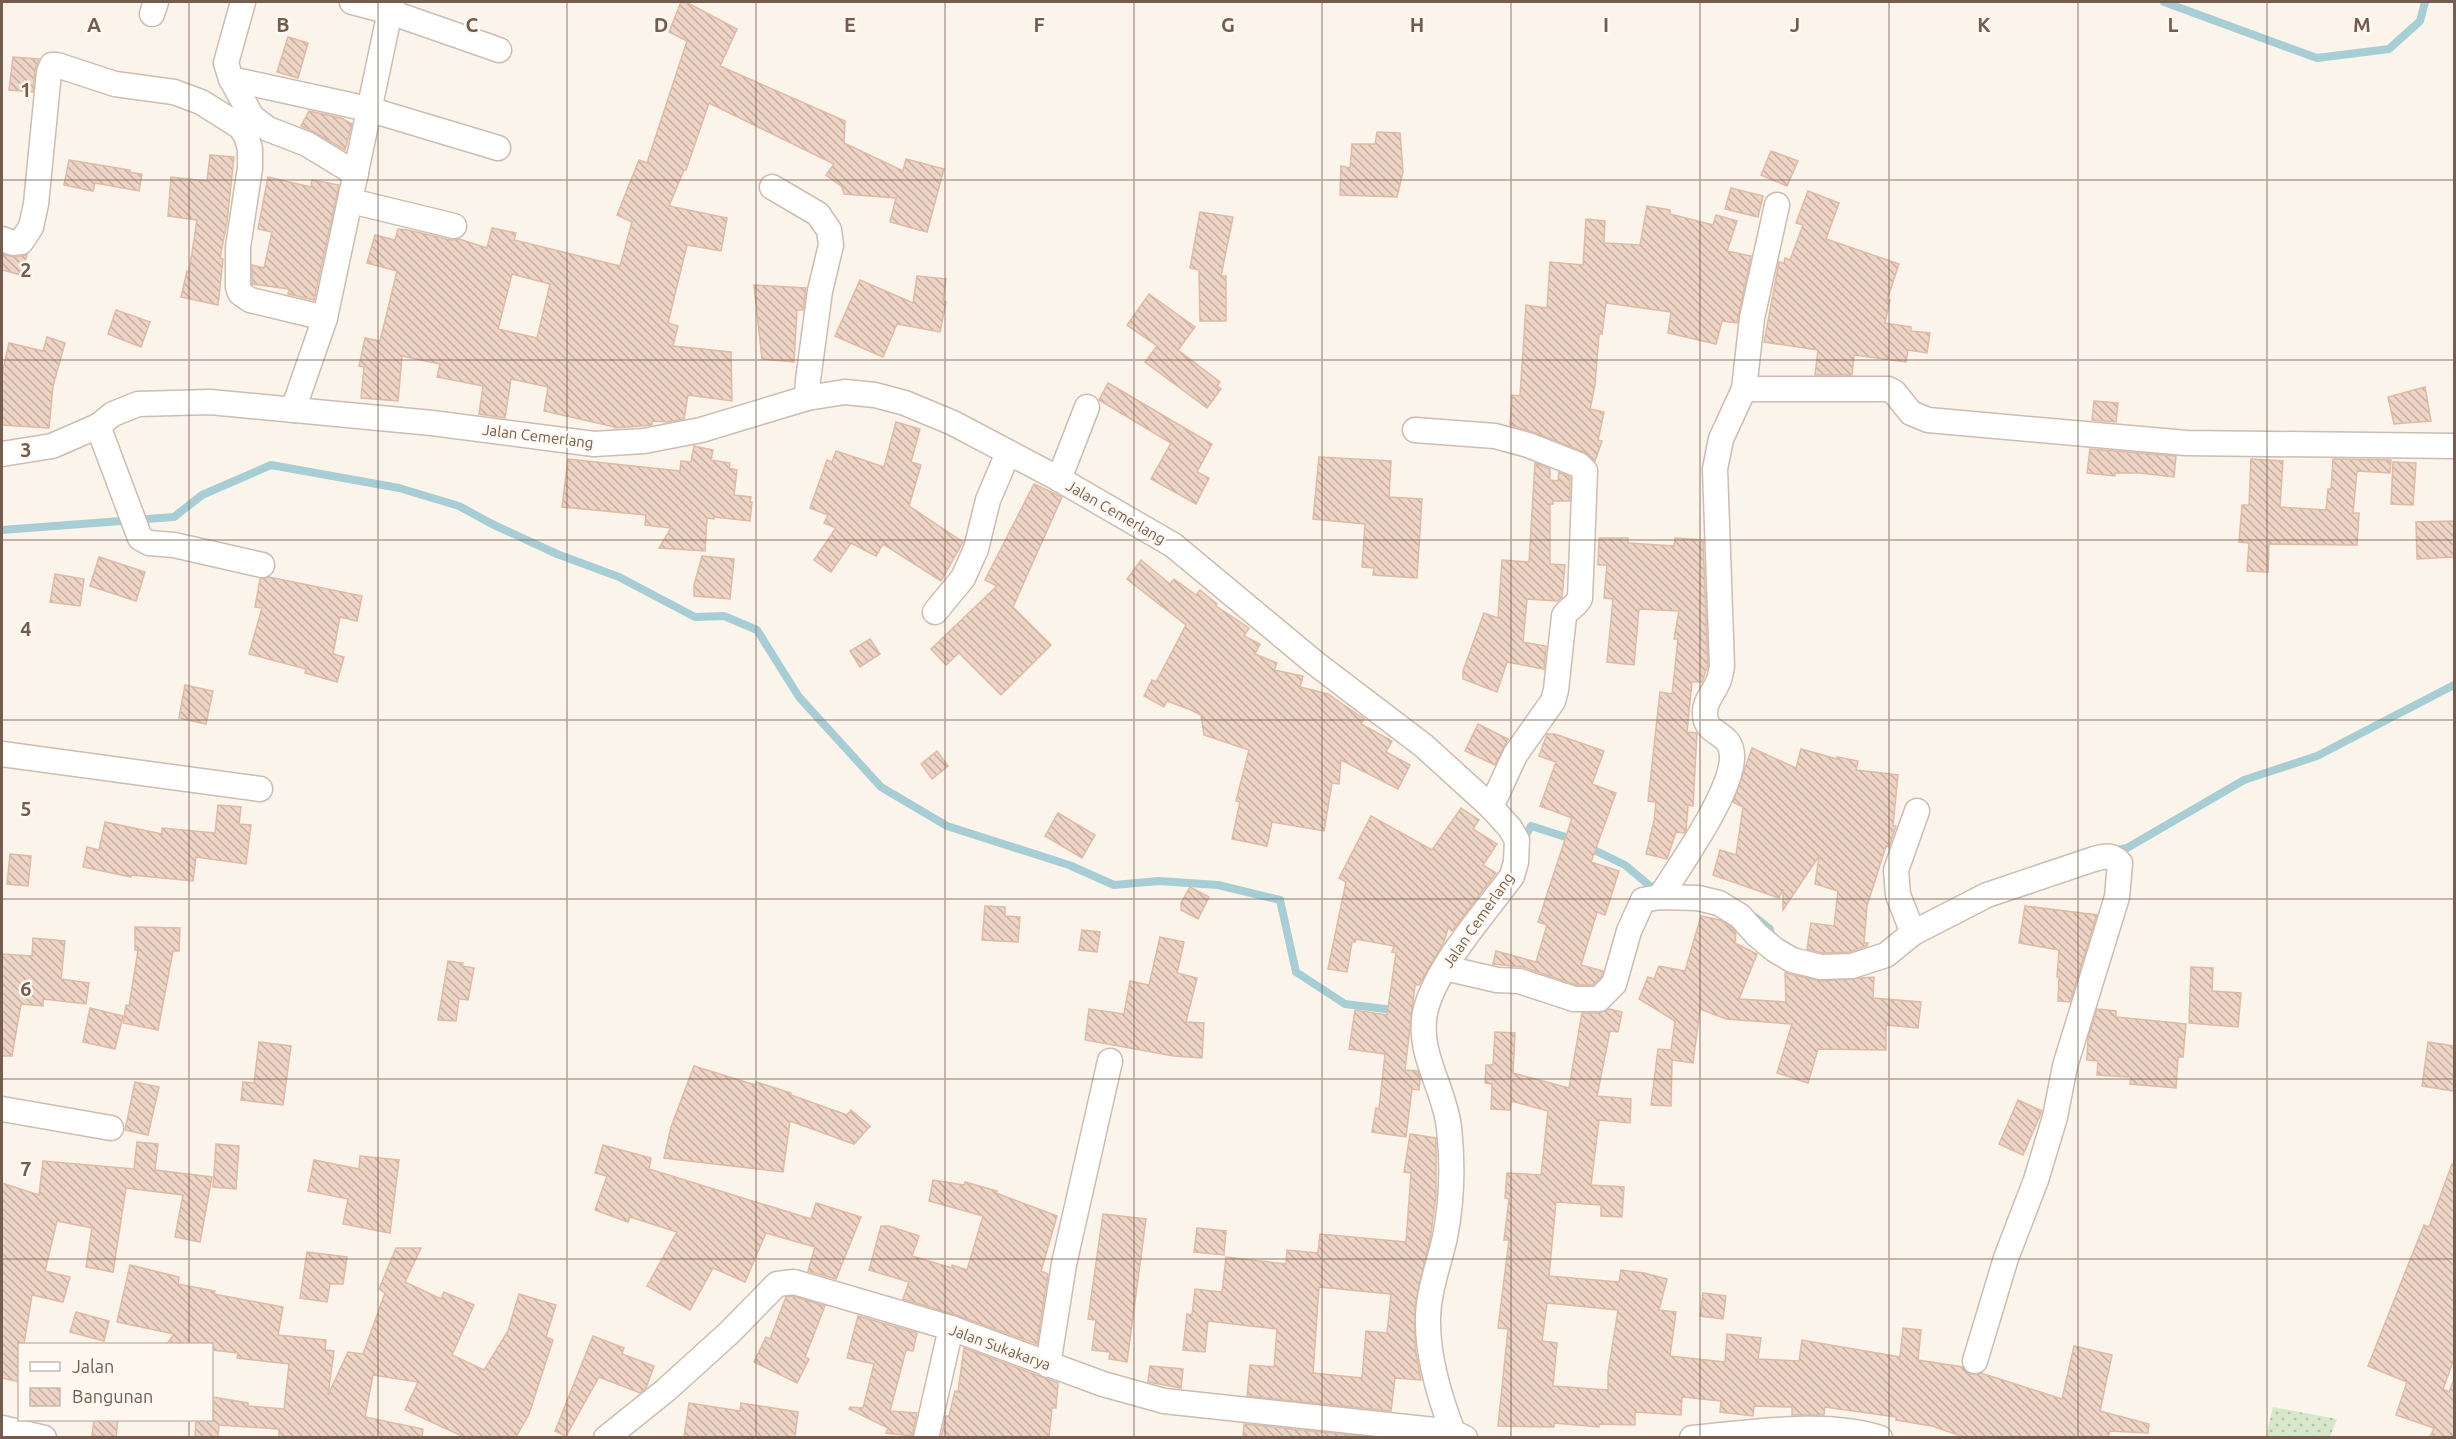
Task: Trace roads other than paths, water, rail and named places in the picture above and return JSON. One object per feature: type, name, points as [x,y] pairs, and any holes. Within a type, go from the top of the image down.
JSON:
[{"type":"street","points":[[243,2],[226,63],[231,79],[252,117],[268,129],[306,144],[356,174]]},
{"type":"street","points":[[352,2],[391,7],[499,50]]},
{"type":"street","points":[[293,410],[325,318],[391,7]]},
{"type":"street","points":[[2,239],[13,243],[21,242],[31,227],[36,204],[49,72],[52,65],[115,84],[174,92],[201,102],[239,126],[246,135],[250,149],[250,168],[238,248],[240,293],[250,300],[325,318]]},
{"type":"street","points":[[231,79],[368,109],[498,148]]},
{"type":"street","points":[[772,187],[818,214],[829,230],[831,245],[818,302],[807,398]]},
{"type":"street","points":[[351,201],[454,226]]},
{"type":"street","points":[[1660,897],[1713,811],[1725,785],[1731,764],[1729,743],[1725,737],[1712,731],[1705,715],[1706,705],[1717,684],[1722,666],[1715,469],[1721,439],[1744,388],[1752,318],[1777,205]]},
{"type":"street","points":[[1744,388],[1888,389],[1894,392],[1911,413],[1928,420],[2186,443],[2454,446]]},
{"type":"street","name":"Jalan Cemerlang","points":[[2,454],[52,446],[98,426],[113,414],[138,404],[210,402],[432,423],[594,444],[644,441],[701,430],[807,398],[845,392],[875,395],[906,403],[953,423],[1059,479],[1173,545],[1315,663],[1424,746],[1491,807],[1510,828],[1516,840],[1516,862],[1512,876],[1445,968],[1430,995],[1425,1016],[1425,1044],[1449,1125],[1452,1164],[1445,1237],[1432,1281],[1428,1317],[1432,1356],[1443,1405],[1459,1435]]},
{"type":"street","points":[[1059,479],[1087,407]]},
{"type":"street","points":[[98,426],[140,538],[149,543],[174,545],[262,565]]},
{"type":"street","points":[[1415,430],[1495,436],[1537,448],[1579,465],[1585,471],[1580,598],[1579,602],[1568,609],[1564,616],[1557,690],[1553,701],[1515,755],[1491,807]]},
{"type":"street","points":[[934,612],[963,578],[976,549],[988,500],[1008,453]]},
{"type":"street","points":[[2,754],[260,789]]},
{"type":"street","points":[[1913,933],[1898,895],[1896,870],[1917,811]]},
{"type":"street","points":[[1445,968],[1497,980],[1519,981],[1574,999],[1599,999],[1614,984],[1629,931],[1643,900],[1660,897],[1698,898],[1719,903],[1740,916],[1757,935],[1792,960],[1821,967],[1852,966],[1886,955],[1913,933],[1987,895],[2094,859],[2115,857],[2120,863],[2117,897],[2065,1066],[2052,1127],[2036,1179],[2006,1257],[1975,1361]]},
{"type":"street","points":[[1048,1365],[1064,1264],[1110,1061]]},
{"type":"street","points":[[2,1109],[111,1128]]},
{"type":"street","name":"Jalan Sukakarya","points":[[606,1437],[666,1390],[777,1284],[794,1282],[811,1285],[951,1328],[1048,1365],[1164,1401],[1348,1430],[1459,1435]]},
{"type":"street","points":[[926,1437],[951,1328]]},
{"type":"street","points":[[2,1428],[44,1437]]},
{"type":"street","points":[[1692,1437],[1820,1428],[1849,1430],[1880,1437]]},
{"type":"waterway","points":[[2164,2],[2317,58],[2389,49],[2420,21],[2425,2]]},
{"type":"waterway","points":[[2,530],[174,517],[202,495],[271,465],[399,488],[459,506],[557,554],[619,577],[695,617],[724,616],[757,630],[799,697],[881,787],[947,826],[1069,865],[1114,885],[1159,881],[1218,885],[1280,900],[1296,972],[1345,1004],[1418,1013],[1420,1009]]},
{"type":"waterway","points":[[2112,851],[2127,848],[2244,780],[2317,756],[2454,685]]},
{"type":"waterway","points":[[1523,840],[1531,826],[1575,840]]},
{"type":"waterway","points":[[1588,847],[1625,865],[1650,886],[1660,887]]},
{"type":"waterway","points":[[1755,917],[1770,929],[1772,940]]}]
